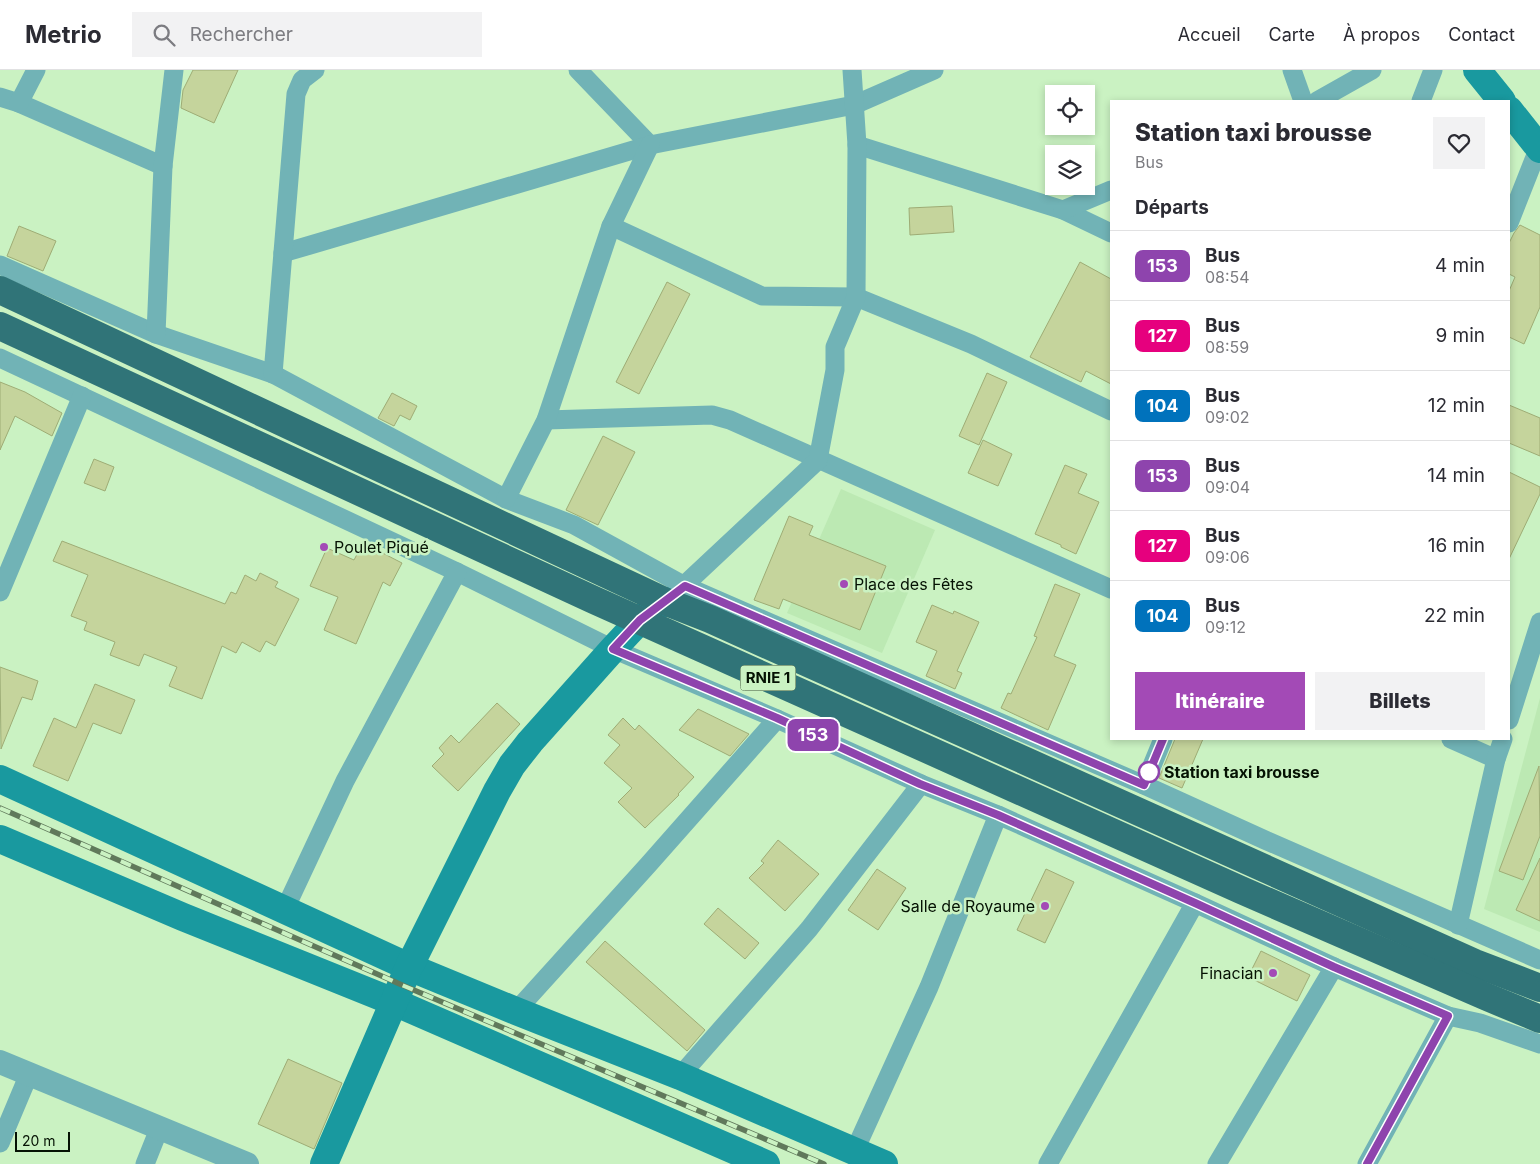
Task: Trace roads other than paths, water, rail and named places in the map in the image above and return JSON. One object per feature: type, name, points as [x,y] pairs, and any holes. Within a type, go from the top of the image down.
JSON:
[{"type":"highway","name":"RNIE 1","points":[[0,290],[674,594],[710,619],[1475,963],[1540,988]]},
{"type":"highway","name":"RNIE 1","points":[[0,326],[640,620],[1241,890],[1487,998],[1540,1019]]},
{"type":"main road","points":[[1477,70],[1501,100]]},
{"type":"main road","points":[[1510,111],[1539,148]]},
{"type":"main road","points":[[324,1164],[410,967],[497,791],[512,765],[530,742],[640,620],[674,594]]},
{"type":"main road","points":[[0,779],[410,967],[680,1076],[884,1164]]},
{"type":"main road","points":[[0,839],[183,917],[394,1002],[766,1164]]},
{"type":"street","points":[[20,103],[36,70]]},
{"type":"street","points":[[156,334],[162,166],[174,70]]},
{"type":"street","points":[[273,374],[296,94],[302,80],[315,70]]},
{"type":"street","points":[[578,70],[650,145]]},
{"type":"street","points":[[674,594],[818,460],[835,370],[835,347],[856,297],[857,145],[852,70]]},
{"type":"street","points":[[283,253],[650,145],[854,105],[934,70]]},
{"type":"street","points":[[1292,70],[1303,100]]},
{"type":"street","points":[[1319,100],[1372,70]]},
{"type":"street","points":[[1421,100],[1433,70]]},
{"type":"street","points":[[0,97],[20,103],[162,166]]},
{"type":"street","points":[[506,499],[546,420],[611,226],[650,145]]},
{"type":"street","points":[[857,145],[1063,210],[1110,233]]},
{"type":"street","points":[[1510,220],[1539,148]]},
{"type":"street","points":[[1063,210],[1110,190]]},
{"type":"street","points":[[611,226],[762,296],[856,297],[971,344],[1110,411]]},
{"type":"street","points":[[0,265],[156,334],[273,374],[506,499],[574,525],[674,594],[1144,785],[1540,960]]},
{"type":"street","points":[[0,358],[457,572],[613,649],[777,718],[920,784],[998,815],[1334,967],[1448,1016],[1480,1023],[1540,1044]]},
{"type":"street","points":[[0,592],[6,560],[82,396]]},
{"type":"street","points":[[546,420],[712,414],[730,420],[1110,589]]},
{"type":"street","points":[[285,910],[345,782],[457,572]]},
{"type":"street","points":[[1510,717],[1540,622]]},
{"type":"street","points":[[516,1011],[648,866],[777,718]]},
{"type":"street","points":[[1144,785],[1163,740]]},
{"type":"street","points":[[1453,740],[1496,759]]},
{"type":"street","points":[[1458,925],[1496,759],[1503,740]]},
{"type":"street","points":[[680,1076],[809,929],[920,784]]},
{"type":"street","points":[[854,1150],[929,987],[998,815]]},
{"type":"street","points":[[1048,1164],[1195,903]]},
{"type":"street","points":[[1217,1164],[1334,967]]},
{"type":"street","points":[[1367,1164],[1448,1016]]},
{"type":"street","points":[[0,1062],[247,1164]]},
{"type":"street","points":[[0,1143],[29,1074]]},
{"type":"street","points":[[144,1164],[160,1128]]},
{"type":"railway","points":[[0,808],[402,985],[824,1164]]},
{"type":"place","name":"Poulet Piqué","points":[[324,547]]},
{"type":"place","name":"Place des Fêtes","points":[[844,584]]},
{"type":"place","name":"Station taxi brousse","points":[[1149,772]]},
{"type":"place","name":"Salle de Royaume","points":[[1045,906]]},
{"type":"place","name":"Finacian","points":[[1273,973]]}]
